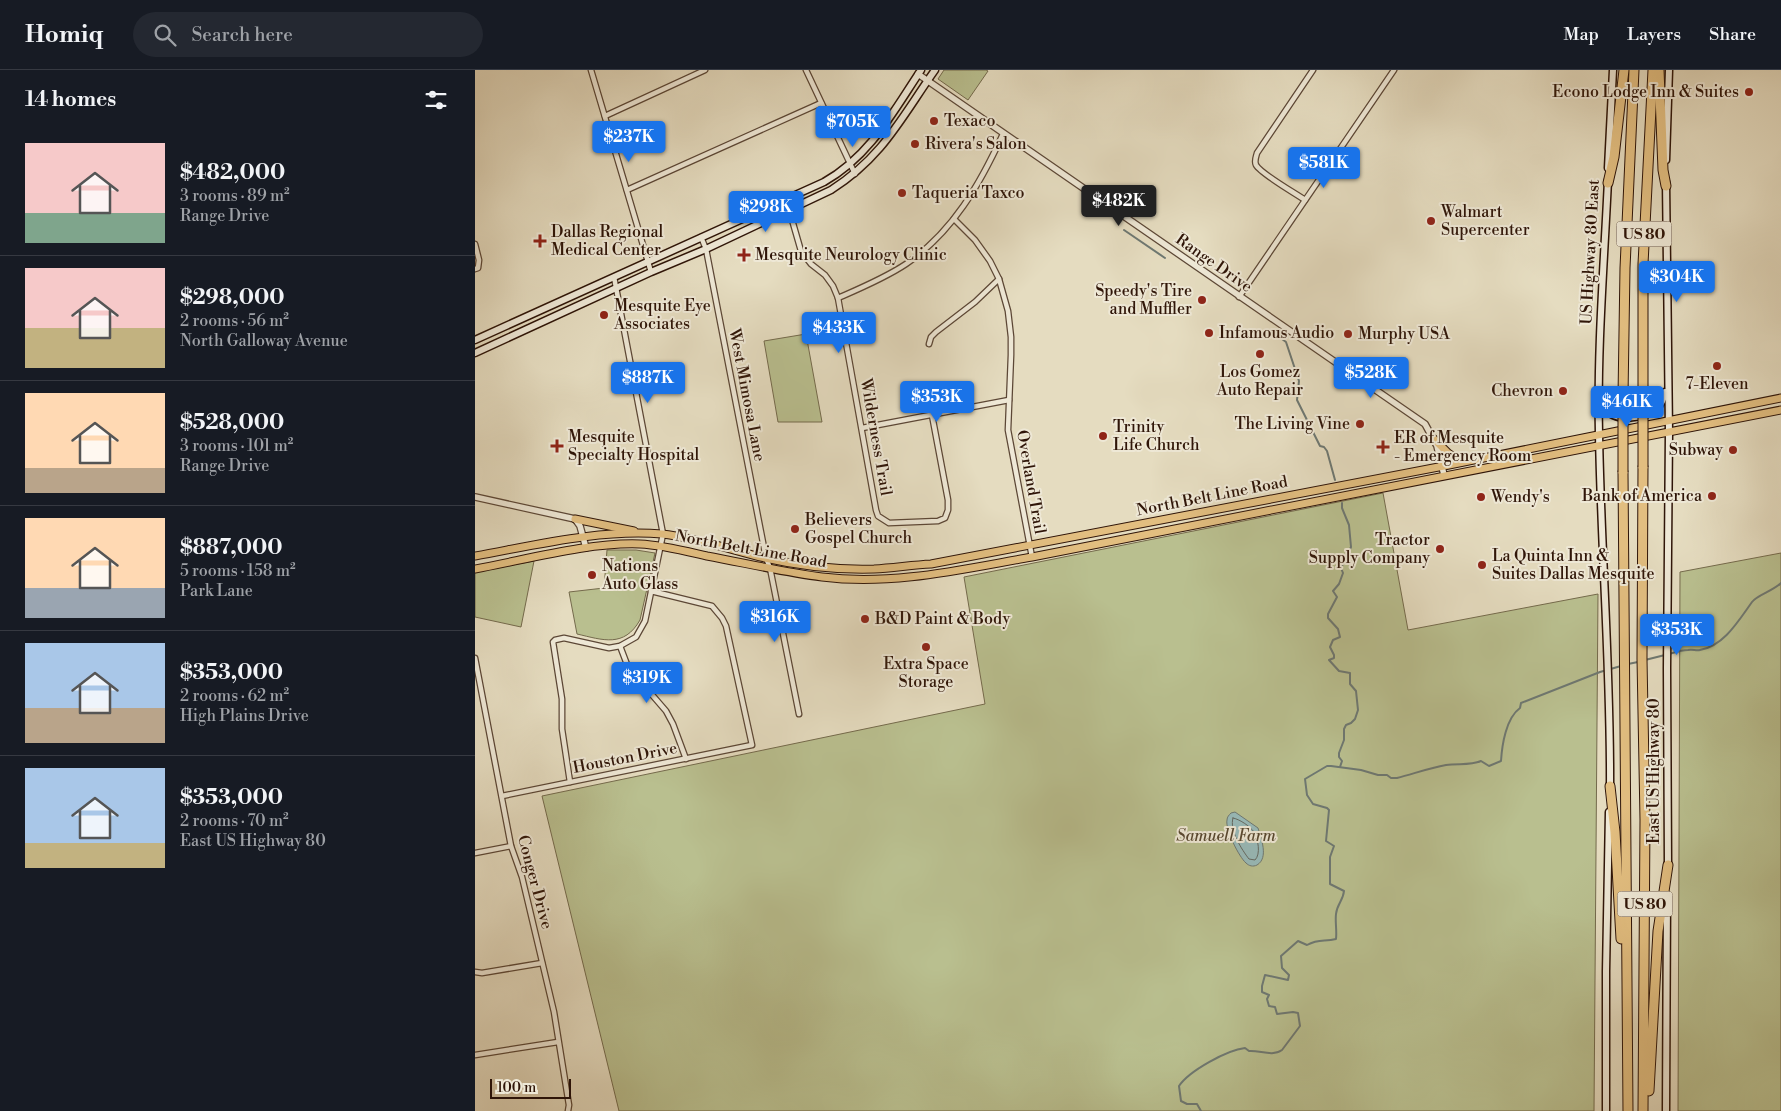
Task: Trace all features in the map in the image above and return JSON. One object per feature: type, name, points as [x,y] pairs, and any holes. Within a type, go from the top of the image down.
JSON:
[{"type":"highway","points":[[1608,183],[1614,157],[1624,70]]},
{"type":"highway","name":"US 80","points":[[1628,1111],[1623,396],[1625,268],[1634,70]]},
{"type":"highway","name":"US 80","points":[[1643,1111],[1645,829],[1642,631],[1643,264],[1653,70]]},
{"type":"highway","points":[[1659,70],[1666,186]]},
{"type":"highway","points":[[1610,786],[1621,918],[1623,1040],[1628,1066]]},
{"type":"highway","points":[[1648,1111],[1658,931],[1668,865]]},
{"type":"main road","points":[[475,353],[789,211],[831,190],[855,174],[875,155],[894,132],[935,70]]},
{"type":"main road","name":"US Highway 80 East","points":[[1599,435],[1598,378],[1613,70]]},
{"type":"main road","points":[[1669,70],[1666,186],[1669,432]]},
{"type":"main road","points":[[475,340],[824,182],[850,165],[871,144],[920,72]]},
{"type":"main road","points":[[583,291],[587,302]]},
{"type":"main road","points":[[1598,378],[1606,410],[1618,417],[1634,417],[1650,413],[1659,406],[1667,386]]},
{"type":"main road","name":"North Belt Line Road","points":[[647,534],[663,534],[722,545],[766,558],[826,567],[874,569],[931,564],[1515,452],[1781,398]]},
{"type":"main road","name":"North Belt Line Road","points":[[475,569],[586,548],[640,544],[823,577],[873,580],[930,575],[1032,557],[1781,410]]},
{"type":"main road","name":"East US Highway 80","points":[[1666,1111],[1669,432]]},
{"type":"main road","points":[[1599,435],[1607,635],[1610,786],[1606,1111]]},
{"type":"main road","points":[[1434,439],[1448,453],[1461,462]]},
{"type":"main road","points":[[1515,452],[1516,461]]},
{"type":"main road","points":[[1246,504],[1249,514]]},
{"type":"main road","points":[[575,519],[647,534]]},
{"type":"main road","points":[[475,556],[584,537],[647,534]]},
{"type":"street","points":[[591,70],[651,272]]},
{"type":"street","points":[[605,116],[705,70]]},
{"type":"street","points":[[806,70],[855,174]]},
{"type":"street","points":[[1305,200],[1265,173],[1257,166],[1255,161],[1257,153],[1313,70]]},
{"type":"street","points":[[1239,297],[1394,70]]},
{"type":"street","name":"Range Drive","points":[[920,72],[927,81],[1003,134],[1425,424],[1437,446],[1444,475]]},
{"type":"street","points":[[627,190],[821,102]]},
{"type":"street","points":[[838,298],[882,278],[907,263],[935,239],[955,219],[973,194],[987,170],[1003,134]]},
{"type":"street","name":"Wilderness Trail","points":[[786,199],[801,251],[811,264],[825,275],[833,286],[838,298],[876,510],[878,516],[889,523],[945,518],[948,510],[948,500],[932,415]]},
{"type":"street","name":"Overland Trail","points":[[955,219],[975,240],[990,261],[999,279],[1008,311],[1011,337],[1008,430],[1032,557]]},
{"type":"street","name":"West Mimosa Lane","points":[[701,237],[706,249],[766,558],[770,568],[799,714]]},
{"type":"street","points":[[475,244],[479,263],[478,268],[475,270]]},
{"type":"street","points":[[570,782],[562,729],[562,699],[552,645],[555,640],[564,638],[609,648],[620,646],[632,640],[643,627],[663,534],[614,277]]},
{"type":"street","points":[[929,344],[931,337],[936,332],[975,302],[999,279]]},
{"type":"street","points":[[862,428],[1009,400]]},
{"type":"street","points":[[475,497],[575,519],[580,526],[586,548]]},
{"type":"street","name":"Houston Drive","points":[[502,796],[752,745],[723,618],[712,606],[651,591]]},
{"type":"street","points":[[620,646],[628,667],[666,711],[686,759]]},
{"type":"street","name":"Conger Drive","points":[[475,658],[511,846],[522,877],[554,1012],[569,1105],[568,1111]]},
{"type":"street","points":[[475,853],[511,846]]},
{"type":"street","points":[[475,972],[482,973],[543,963]]},
{"type":"street","points":[[475,1055],[558,1042]]},
{"type":"green space","points":[[944,70],[988,71],[968,100],[938,79]]},
{"type":"green space","points":[[806,334],[822,422],[778,422],[764,341]]},
{"type":"green space","name":"Samuell Farm","points":[[1383,493],[1408,630],[1598,594],[1594,1111],[619,1111],[542,796],[985,704],[964,577]]},
{"type":"green space","points":[[607,550],[636,550],[655,553],[640,620],[627,635],[612,640],[577,634],[569,592],[604,588]]},
{"type":"green space","points":[[1781,553],[1781,1111],[1678,1111],[1680,572]]},
{"type":"green space","points":[[534,561],[521,627],[475,617],[475,572]]},
{"type":"water","points":[[1235,812],[1258,828],[1262,842],[1263,858],[1256,866],[1248,865],[1243,860],[1230,836],[1227,819],[1231,813]]},
{"type":"waterway","points":[[1124,230],[1165,258]]},
{"type":"waterway","points":[[1278,336],[1286,342],[1299,381],[1297,400],[1320,446],[1324,447],[1327,451],[1335,480]]},
{"type":"waterway","points":[[1340,767],[1342,761],[1339,753],[1344,740],[1344,729],[1346,725],[1355,719],[1358,710],[1356,691],[1350,684],[1350,673],[1339,671],[1329,660],[1334,658],[1330,647],[1333,640],[1340,637],[1338,629],[1328,618],[1328,614],[1337,597],[1333,591],[1339,584],[1343,573],[1341,568],[1351,547],[1349,525],[1342,508],[1342,503]]},
{"type":"waterway","points":[[1669,654],[1683,650],[1709,648],[1724,638],[1754,600],[1781,583]]},
{"type":"waterway","points":[[1645,660],[1665,655]]},
{"type":"waterway","points":[[1628,664],[1638,662]]},
{"type":"waterway","points":[[1201,1111],[1197,1104],[1187,1104],[1181,1101],[1179,1086],[1184,1080],[1209,1062],[1237,1050],[1245,1048],[1249,1051],[1278,1052],[1282,1050],[1300,1026],[1298,1013],[1277,1014],[1275,1007],[1269,1006],[1267,999],[1269,995],[1262,992],[1265,975],[1288,980],[1289,975],[1282,968],[1281,956],[1298,941],[1307,945],[1318,941],[1336,939],[1336,914],[1344,891],[1330,884],[1330,857],[1334,846],[1326,841],[1329,810],[1313,804],[1307,795],[1305,779],[1327,766],[1361,770],[1378,775],[1387,775],[1391,778],[1446,765],[1481,761],[1489,766],[1501,761],[1508,725],[1515,712],[1520,708],[1521,703],[1600,672],[1621,666]]},
{"type":"place","name":"Econo Lodge Inn & Suites","points":[[1749,92]]},
{"type":"place","name":"Texaco","points":[[934,121]]},
{"type":"place","name":"Rivera's Salon","points":[[915,144]]},
{"type":"place","name":"Taqueria Taxco","points":[[902,193]]},
{"type":"place","name":"Walmart Supercenter","points":[[1431,221]]},
{"type":"place","name":"Dallas Regional Medical Center","points":[[540,241]]},
{"type":"place","name":"Mesquite Neurology Clinic","points":[[744,255]]},
{"type":"place","name":"Speedy's Tire and Muffler","points":[[1202,300]]},
{"type":"place","name":"Mesquite Eye Associates","points":[[604,315]]},
{"type":"place","name":"Infamous Audio","points":[[1209,333]]},
{"type":"place","name":"Murphy USA","points":[[1348,334]]},
{"type":"place","name":"Los Gomez Auto Repair","points":[[1260,354]]},
{"type":"place","name":"7-Eleven","points":[[1717,366]]},
{"type":"place","name":"Chevron","points":[[1563,391]]},
{"type":"place","name":"The Living Vine","points":[[1360,424]]},
{"type":"place","name":"Trinity Life Church","points":[[1103,436]]},
{"type":"place","name":"Mesquite Specialty Hospital","points":[[557,446]]},
{"type":"place","name":"ER of Mesquite - Emergency Room","points":[[1383,447]]},
{"type":"place","name":"Subway","points":[[1733,450]]},
{"type":"place","name":"Bank of America","points":[[1712,496]]},
{"type":"place","name":"Wendy's","points":[[1481,497]]},
{"type":"place","name":"Believers Gospel Church","points":[[795,529]]},
{"type":"place","name":"Tractor Supply Company","points":[[1440,549]]},
{"type":"place","name":"La Quinta Inn & Suites Dallas Mesquite","points":[[1482,565]]},
{"type":"place","name":"Nations Auto Glass","points":[[592,575]]},
{"type":"place","name":"B&D Paint & Body","points":[[865,619]]},
{"type":"place","name":"Extra Space Storage","points":[[926,647]]}]
